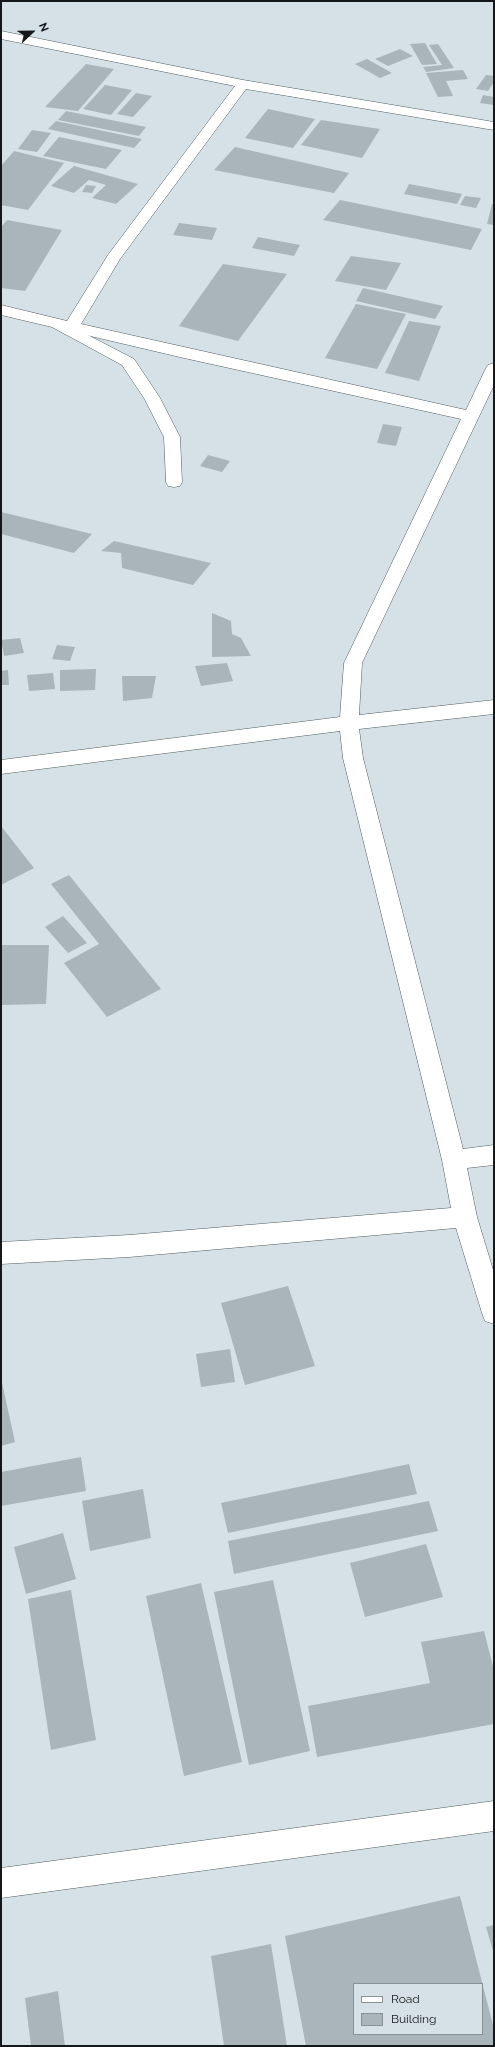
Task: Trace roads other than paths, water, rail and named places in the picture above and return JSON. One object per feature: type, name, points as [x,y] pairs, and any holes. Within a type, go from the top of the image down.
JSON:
[{"type":"street","points":[[1,35],[243,84],[494,126]]},
{"type":"street","points":[[64,325],[243,84]]},
{"type":"street","points":[[1,310],[184,353],[469,416]]},
{"type":"street","points":[[64,325],[128,362],[152,398],[172,437],[174,482]]},
{"type":"street","points":[[494,368],[469,416],[354,663],[349,723],[354,758],[454,1160],[465,1217],[494,1313]]},
{"type":"street","points":[[1,767],[349,723],[494,707]]},
{"type":"street","points":[[454,1160],[494,1155]]},
{"type":"street","points":[[1,1253],[128,1246],[465,1217]]},
{"type":"street","points":[[1,1883],[494,1816]]}]
